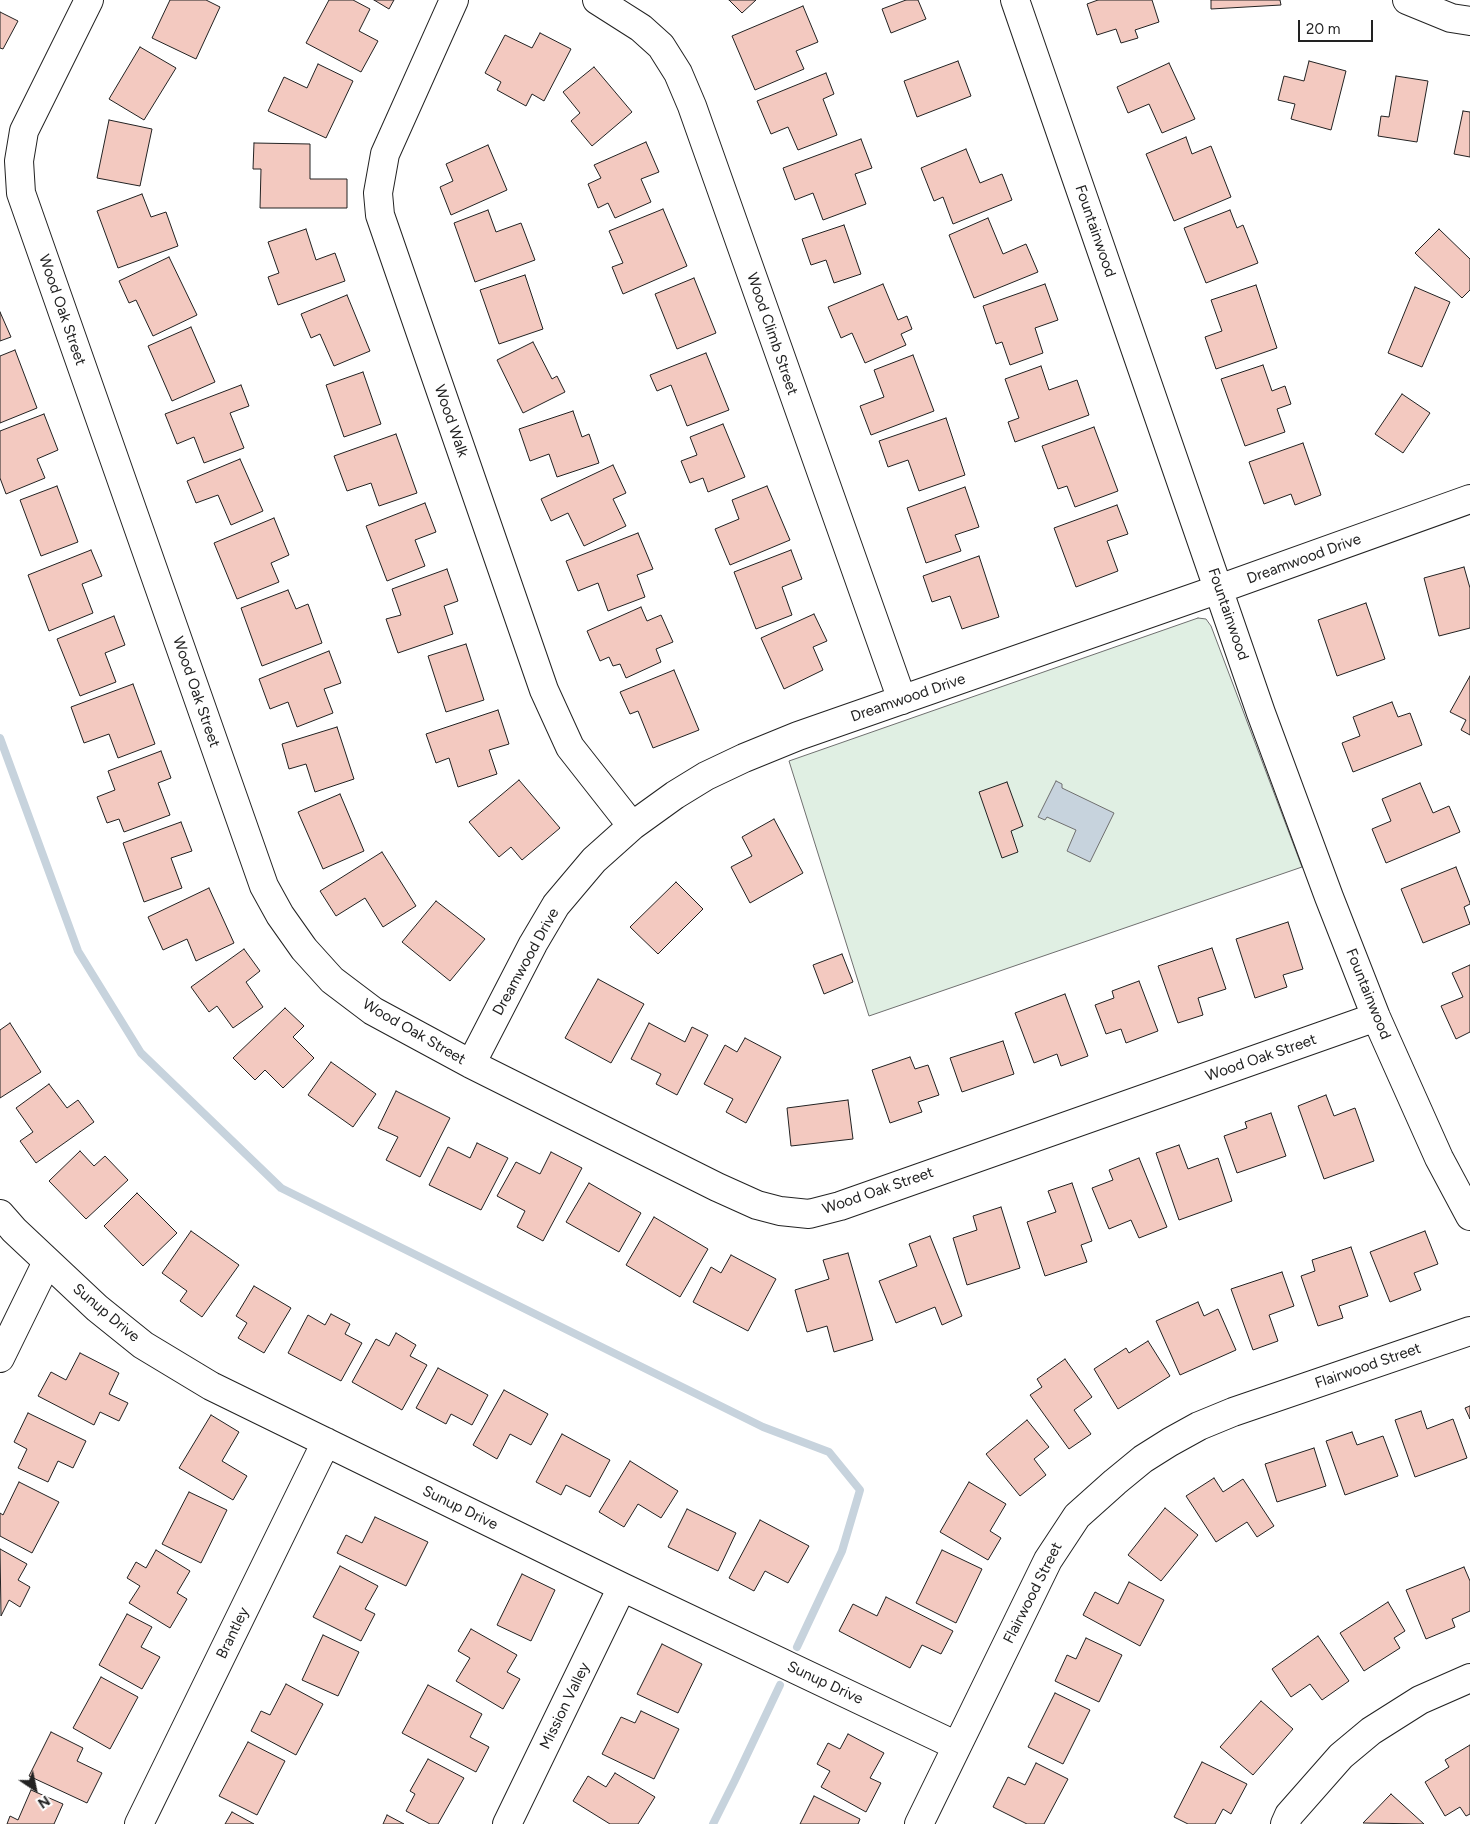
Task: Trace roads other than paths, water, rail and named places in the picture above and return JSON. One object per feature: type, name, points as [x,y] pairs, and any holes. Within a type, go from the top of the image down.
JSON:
[{"type":"street","name":"Wood Oak Street","points":[[88,0],[24,131],[18,161],[21,193],[260,877],[280,915],[304,949],[332,980],[373,1011],[471,1064],[749,1201],[780,1211],[808,1214],[850,1202],[1376,1017]]},
{"type":"street","name":"Wood Walk","points":[[454,0],[385,154],[378,193],[380,215],[544,690],[570,747],[632,826]]},
{"type":"street","name":"Wood Climb Street","points":[[597,0],[641,28],[661,46],[678,73],[692,106],[902,700]]},
{"type":"street","name":"Fountainwood","points":[[1015,0],[1264,722],[1329,896],[1376,1017],[1439,1158],[1470,1216]]},
{"type":"street","points":[[1407,0],[1452,18],[1470,21]]},
{"type":"street","name":"Dreamwood Drive","points":[[471,1064],[533,944],[556,905],[594,860],[632,826],[706,776],[798,736],[1470,499]]},
{"type":"street","name":"Sunup Drive","points":[[0,1214],[47,1262],[97,1308],[143,1345],[211,1386],[622,1587],[957,1746]]},
{"type":"street","points":[[0,1358],[47,1262]]},
{"type":"street","name":"Flairwood Street","points":[[919,1824],[1048,1560],[1078,1516],[1115,1482],[1150,1455],[1199,1426],[1242,1409],[1470,1330]]},
{"type":"street","name":"Brantley","points":[[139,1824],[326,1442]]},
{"type":"street","name":"Mission Valley","points":[[507,1824],[622,1587]]},
{"type":"street","points":[[1285,1824],[1290,1815],[1341,1756],[1371,1731],[1420,1700],[1470,1678]]},
{"type":"waterway","points":[[0,738],[78,951],[141,1053],[281,1188],[763,1427],[829,1452],[860,1490],[842,1551],[797,1647]]},
{"type":"waterway","points":[[713,1824],[780,1685]]}]
